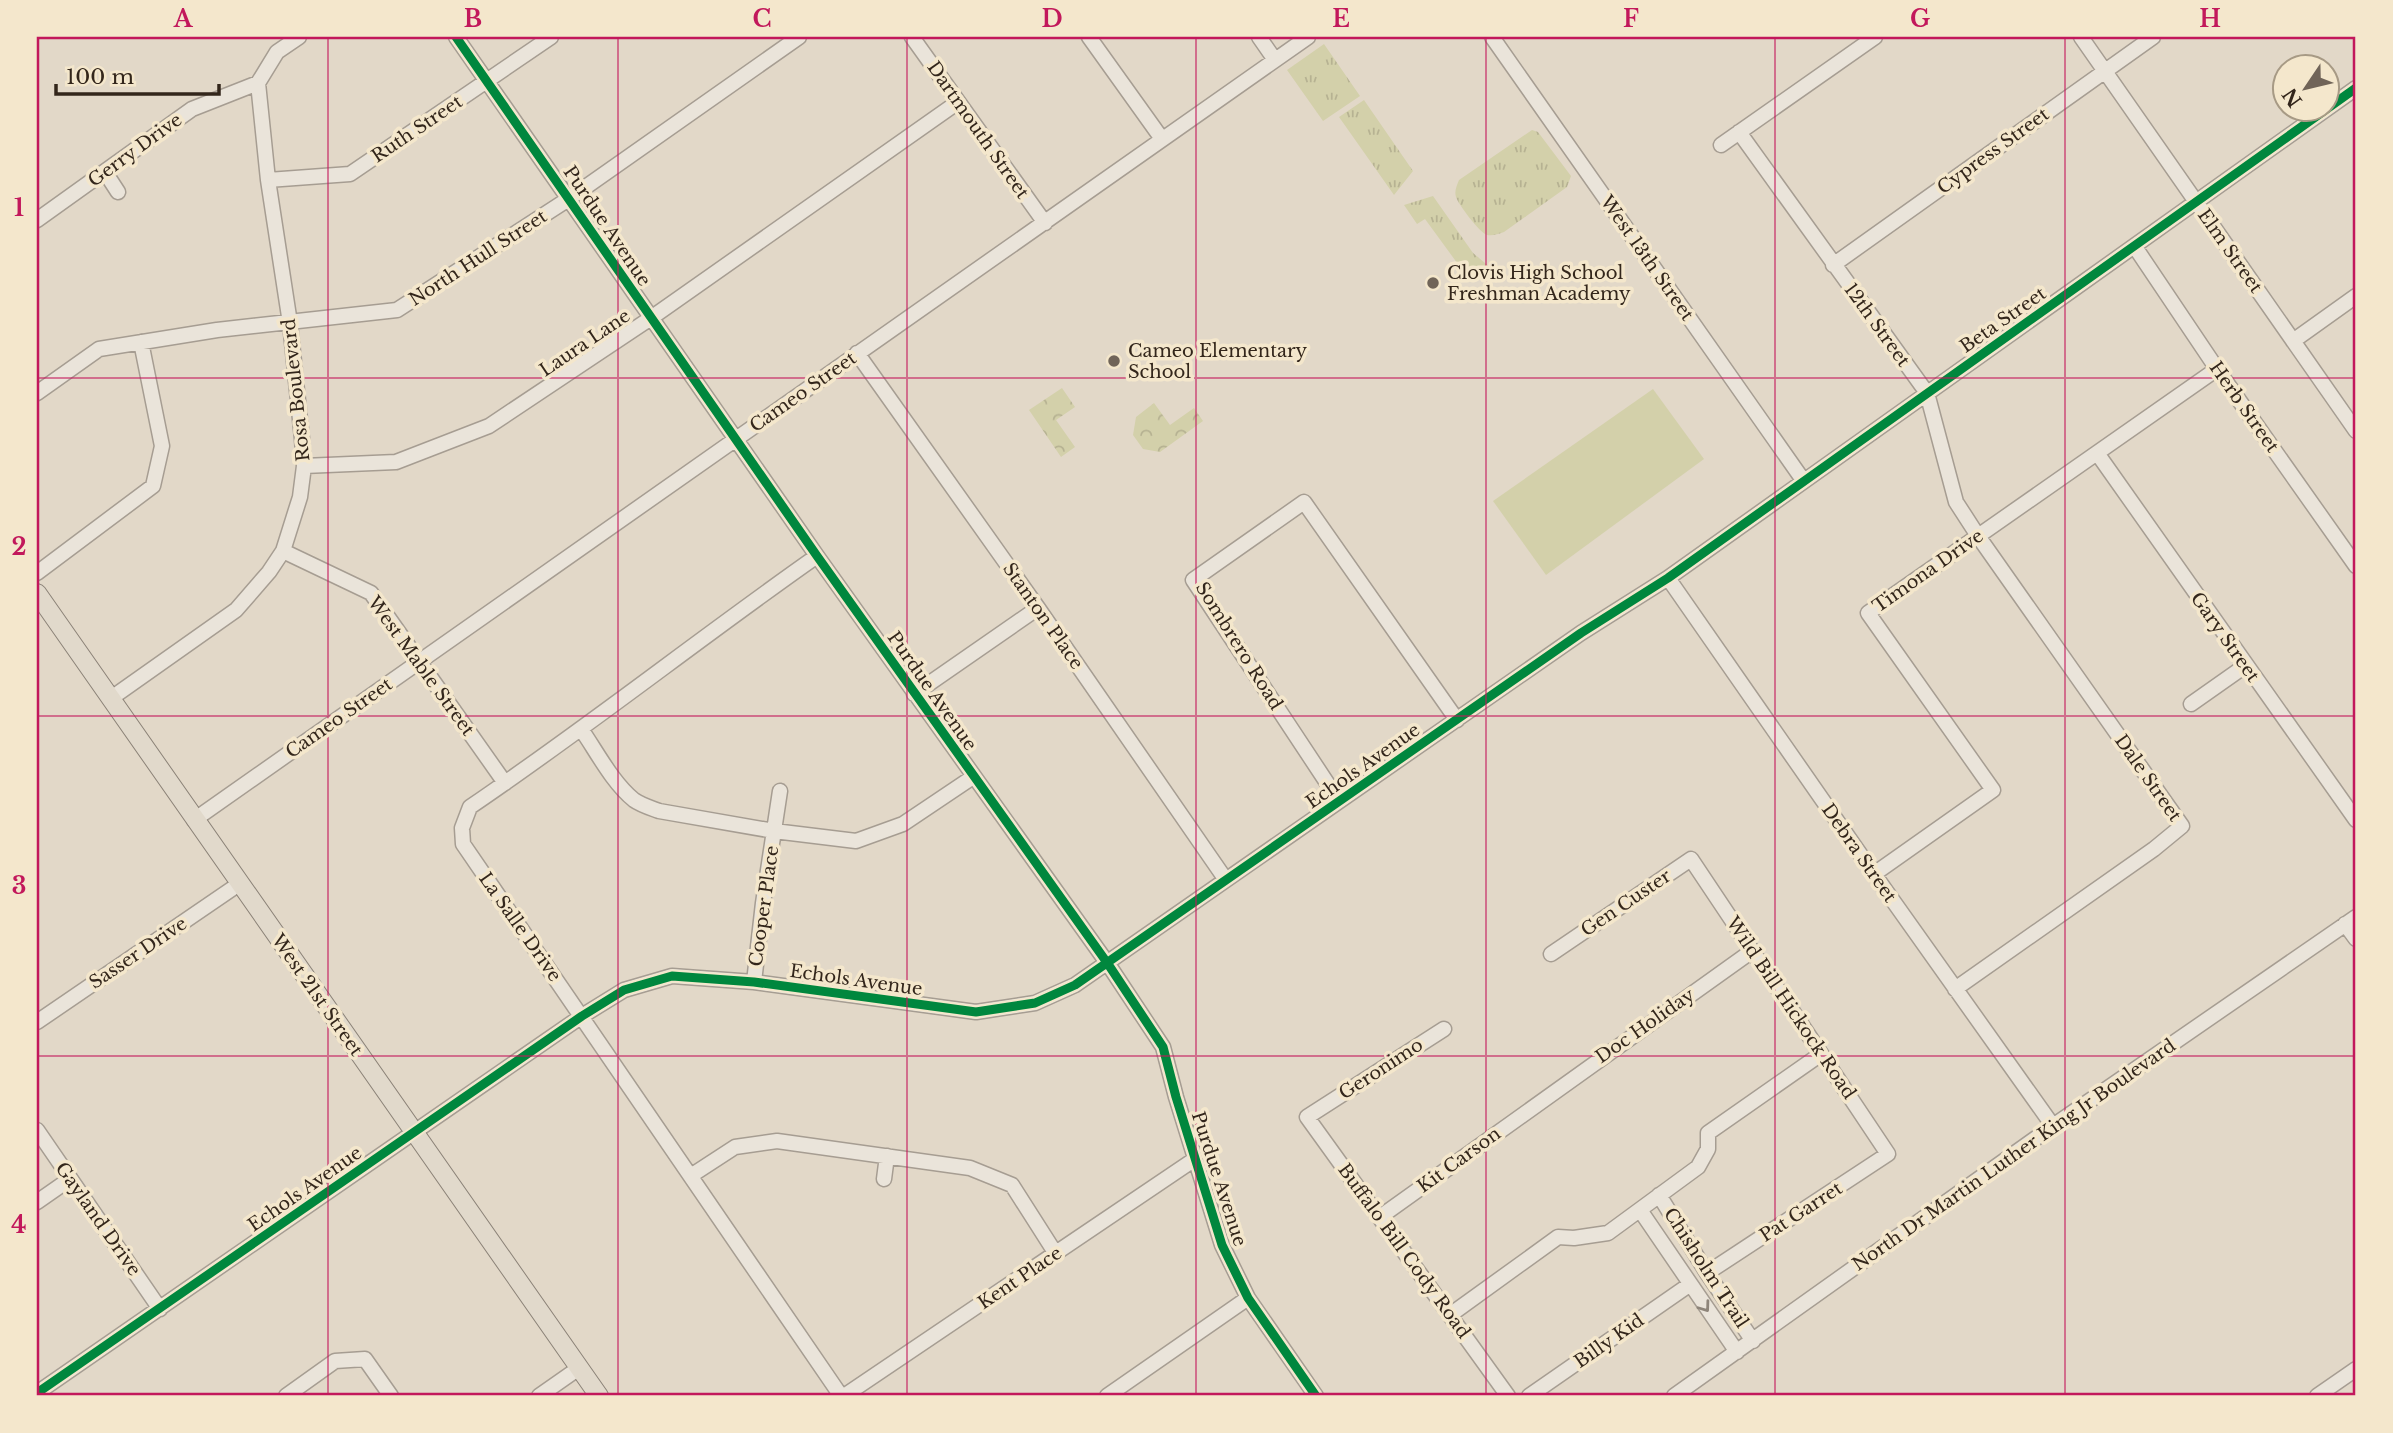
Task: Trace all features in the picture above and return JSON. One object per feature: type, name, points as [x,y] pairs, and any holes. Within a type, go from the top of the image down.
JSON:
[{"type":"main road","name":"West 21st Street","points":[[37,593],[599,1396]]},
{"type":"street","points":[[258,83],[277,52],[299,37]]},
{"type":"street","name":"Purdue Avenue","points":[[456,37],[972,777],[1108,964],[1163,1047],[1222,1245],[1248,1298],[1316,1396]]},
{"type":"street","name":"Ruth Street","points":[[268,180],[350,174],[551,37]]},
{"type":"street","name":"North Hull Street","points":[[37,393],[99,349],[217,330],[397,310],[570,198],[799,37]]},
{"type":"street","name":"Dartmouth Street","points":[[912,37],[1045,223]]},
{"type":"street","points":[[1089,37],[1162,139]]},
{"type":"street","points":[[1259,37],[1275,60]]},
{"type":"street","name":"Cameo Street","points":[[194,820],[1308,37]]},
{"type":"street","name":"West 13th Street","points":[[1492,37],[1803,480]]},
{"type":"street","points":[[1721,145],[1875,37]]},
{"type":"street","name":"Elm Street","points":[[2081,37],[2356,431]]},
{"type":"street","name":"Cypress Street","points":[[1833,265],[2153,37]]},
{"type":"street","name":"Gerry Drive","points":[[37,220],[192,109],[258,83]]},
{"type":"street","name":"Rosa Boulevard","points":[[110,699],[236,610],[263,580],[283,551],[300,498],[304,467],[290,323],[268,180],[258,83]]},
{"type":"street","name":"Beta Street","points":[[1668,578],[2356,88]]},
{"type":"street","name":"Laura Lane","points":[[304,467],[396,462],[489,426],[651,318],[958,102]]},
{"type":"street","name":"12th Street","points":[[1739,132],[1927,393],[1956,502],[1978,536]]},
{"type":"street","points":[[106,172],[118,192]]},
{"type":"street","name":"Herb Street","points":[[2135,247],[2356,566]]},
{"type":"street","points":[[2292,341],[2356,296]]},
{"type":"street","points":[[37,573],[153,485],[162,446],[141,342]]},
{"type":"street","name":"Stanton Place","points":[[858,353],[1226,880]]},
{"type":"street","name":"Timona Drive","points":[[1874,874],[1993,790],[1868,613],[2217,369]]},
{"type":"street","name":"Gary Street","points":[[2097,453],[2356,820]]},
{"type":"street","name":"Sombrero Road","points":[[1339,801],[1194,580],[1304,502],[1457,720]]},
{"type":"street","name":"Dale Street","points":[[1955,989],[2154,849],[2182,826],[1978,536]]},
{"type":"street","name":"West Mable Street","points":[[283,551],[371,593],[505,783]]},
{"type":"street","name":"La Salle Drive","points":[[817,556],[470,807],[462,828],[463,844],[842,1396]]},
{"type":"street","name":"Echols Avenue","points":[[44,1393],[413,1133],[624,990],[672,976],[754,982],[976,1012],[1035,1003],[1075,985],[1108,964],[1581,633],[1668,578]]},
{"type":"street","name":"Debra Street","points":[[1668,578],[2053,1126]]},
{"type":"street","points":[[914,694],[1038,608]]},
{"type":"street","points":[[2191,704],[2245,666]]},
{"type":"street","points":[[581,729],[622,788],[645,806],[659,811],[774,831],[856,841],[903,824],[972,777]]},
{"type":"street","name":"Cooper Place","points":[[754,982],[780,790]]},
{"type":"street","name":"Gen Custer","points":[[1551,954],[1691,859],[1698,869]]},
{"type":"street","name":"Wild Bill Hickock Road","points":[[1698,869],[1884,1148]]},
{"type":"street","name":"Sasser Drive","points":[[37,1022],[239,884]]},
{"type":"street","points":[[2351,920],[2356,939]]},
{"type":"street","name":"North Dr Martin Luther King Jr Boulevard","points":[[1674,1396],[2053,1126],[2351,920]]},
{"type":"street","name":"Doc Holiday","points":[[1538,1103],[1752,951]]},
{"type":"street","name":"Geronimo","points":[[1318,1110],[1444,1029]]},
{"type":"street","points":[[1451,1315],[1558,1237],[1574,1238],[1608,1233],[1698,1167],[1708,1149],[1708,1133],[1821,1054]]},
{"type":"street","name":"Kit Carson","points":[[1380,1217],[1538,1103]]},
{"type":"street","name":"Buffalo Bill Cody Road","points":[[1318,1110],[1307,1117],[1508,1396]]},
{"type":"street","name":"Gayland Drive","points":[[37,1130],[160,1309]]},
{"type":"street","points":[[692,1175],[735,1147],[777,1141],[970,1168],[1012,1185],[1056,1254]]},
{"type":"street","name":"Pat Garret","points":[[1707,1273],[1888,1154],[1884,1148]]},
{"type":"street","points":[[884,1179],[887,1156]]},
{"type":"street","name":"Kent Place","points":[[842,1396],[1195,1159]]},
{"type":"street","points":[[37,1202],[69,1179]]},
{"type":"street","name":"Chisholm Trail","points":[[1659,1195],[1707,1273],[1753,1340]]},
{"type":"street","name":"Chisholm Trail","points":[[1640,1210],[1737,1352]]},
{"type":"street","name":"Billy Kid","points":[[1529,1396],[1689,1285]]},
{"type":"street","points":[[1107,1396],[1124,1392],[1248,1298]]},
{"type":"street","points":[[286,1396],[335,1361],[366,1359],[391,1396]]},
{"type":"street","points":[[539,1396],[579,1368]]},
{"type":"street","points":[[2317,1396],[2356,1369]]},
{"type":"green space","points":[[1324,44],[1360,96],[1323,121],[1287,70]]},
{"type":"green space","points":[[1364,100],[1413,171],[1394,195],[1339,117]]},
{"type":"green space","points":[[1532,130],[1538,132],[1571,176],[1567,187],[1504,232],[1487,235],[1458,201],[1455,193],[1459,180]]},
{"type":"green space","points":[[1433,196],[1473,253],[1491,268],[1471,282],[1425,219],[1417,224],[1404,205]]},
{"type":"green space","points":[[1062,388],[1075,407],[1056,420],[1075,447],[1061,457],[1029,410]]},
{"type":"green space","points":[[1653,389],[1704,459],[1546,575],[1493,501]]},
{"type":"green space","points":[[1154,403],[1170,425],[1194,408],[1203,421],[1160,452],[1143,449],[1133,435],[1136,417]]},
{"type":"cycle path","points":[[456,37],[817,556],[1108,964],[1163,1047],[1222,1245],[1248,1298],[1316,1396]]},
{"type":"cycle path","points":[[37,1393],[582,1016],[624,990],[672,976],[754,982],[976,1012],[1035,1003],[1075,985],[1581,633],[1668,578],[2356,88]]},
{"type":"place","name":"Clovis High School Freshman Academy","points":[[1433,283]]},
{"type":"place","name":"Cameo Elementary School","points":[[1114,361]]}]
